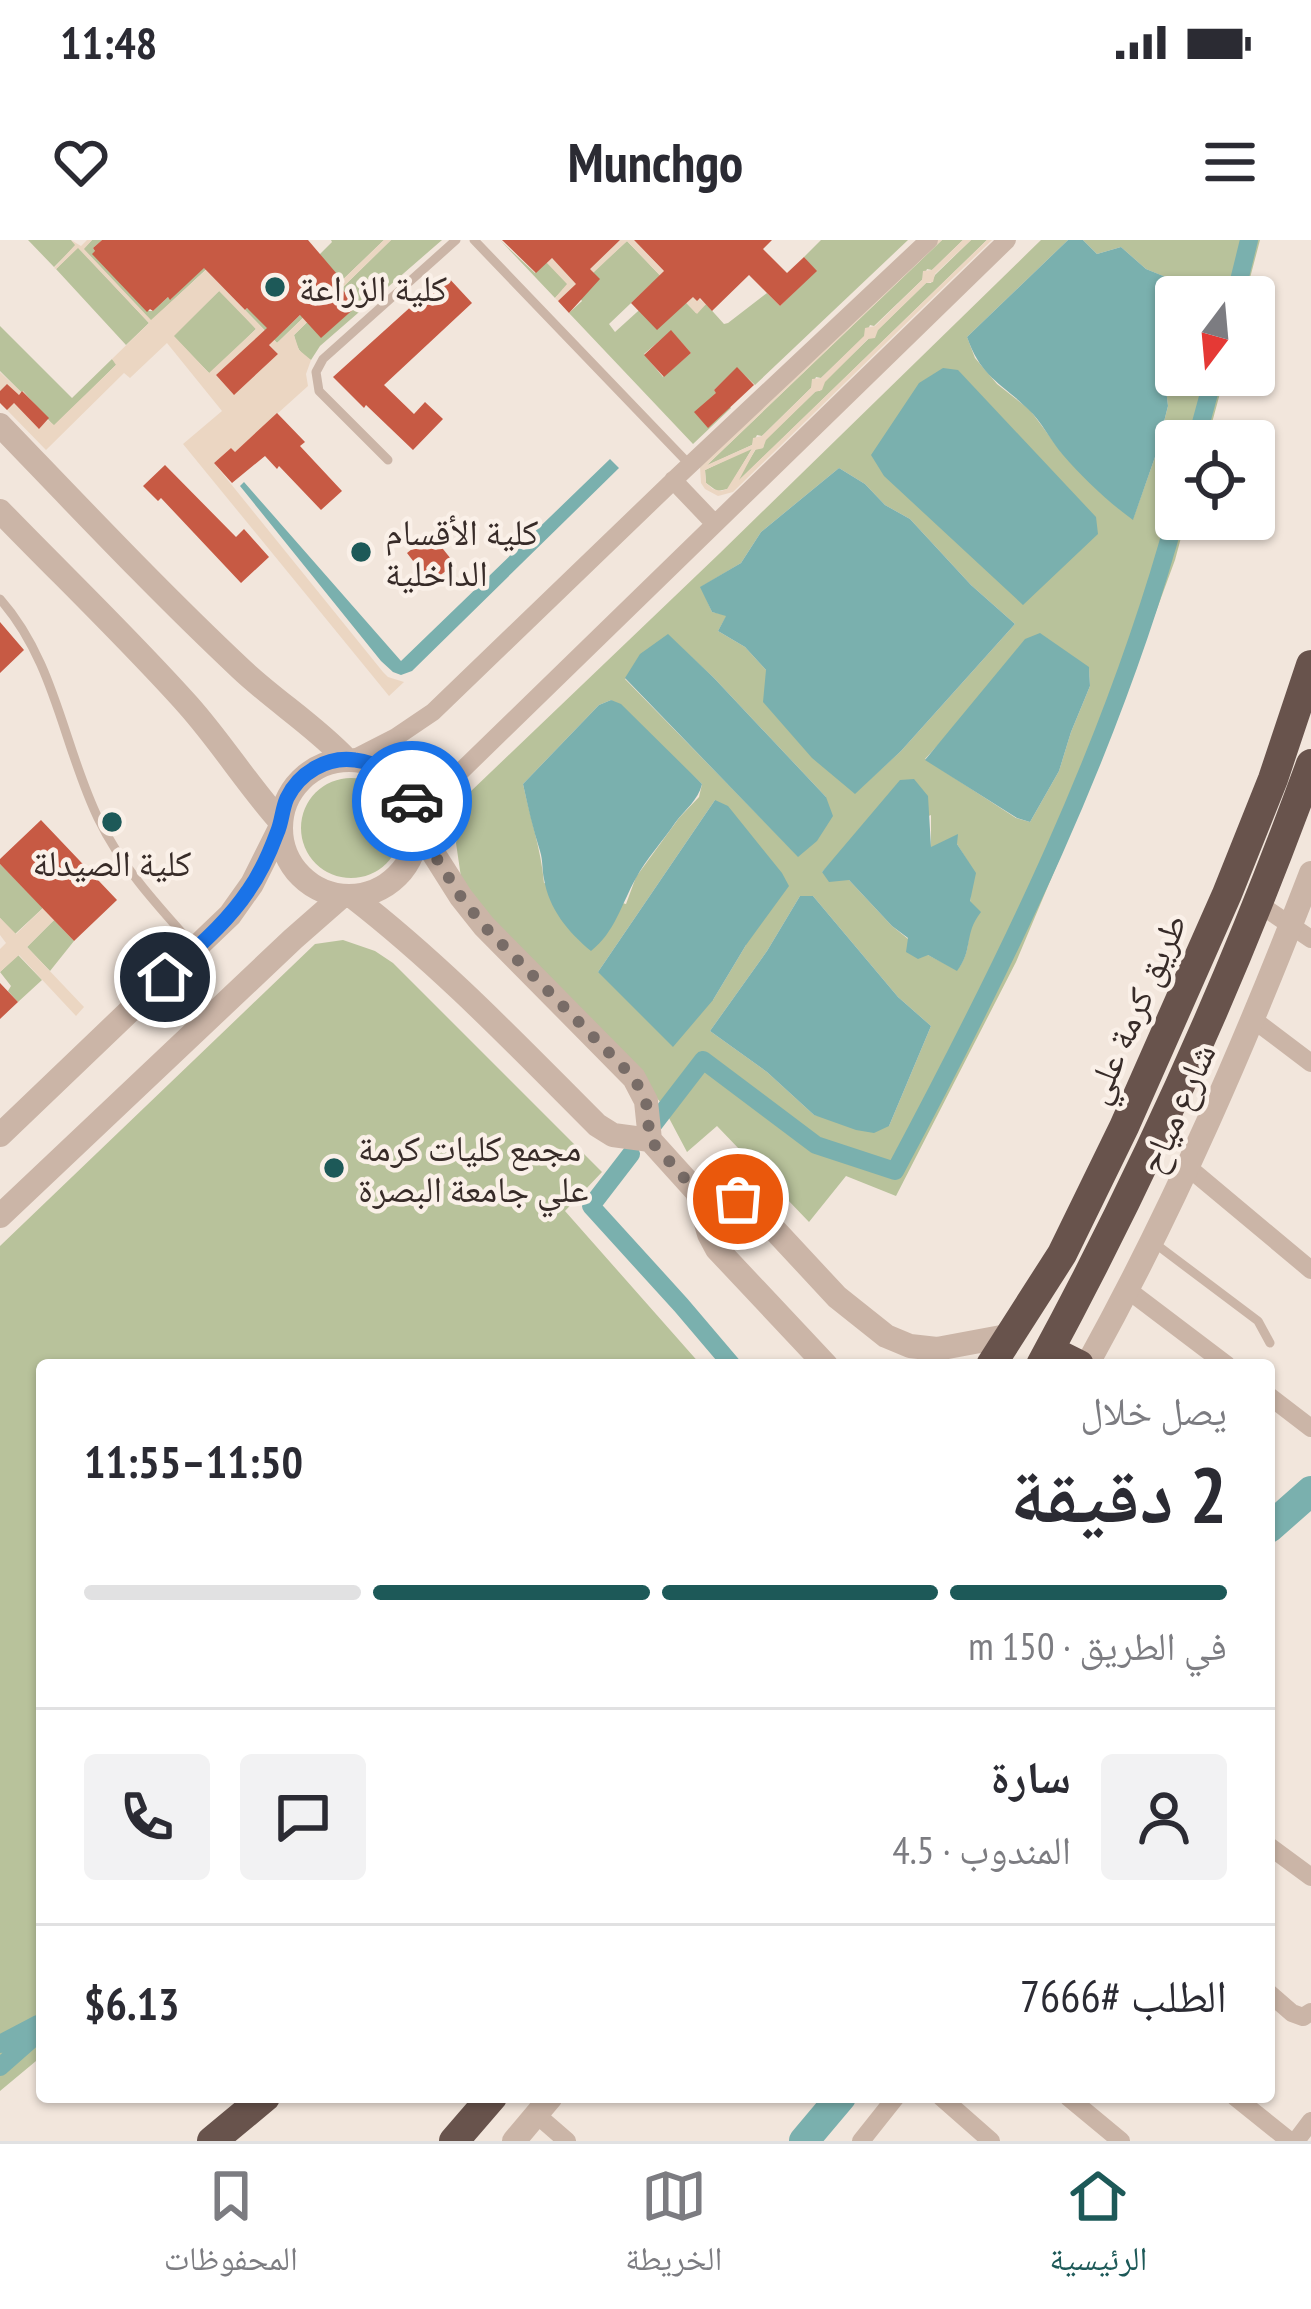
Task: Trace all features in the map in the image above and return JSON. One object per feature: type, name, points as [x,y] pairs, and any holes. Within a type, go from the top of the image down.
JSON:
[{"type":"highway","name":"طريق كرمة علي","points":[[995,1359],[1062,1254],[1133,1106],[1227,894],[1273,779],[1311,664]]},
{"type":"highway","name":"طريق كرمة علي","points":[[1045,1357],[1094,1265],[1204,1030],[1311,764]]},
{"type":"highway","points":[[212,2141],[258,2103]]},
{"type":"highway","points":[[454,2141],[487,2103]]},
{"type":"street","points":[[0,1135],[242,900],[280,824],[285,801],[309,771],[350,759],[434,712],[929,240]]},
{"type":"street","points":[[0,1216],[293,939],[348,897],[392,882],[415,849],[418,827],[428,807],[454,778],[1007,240]]},
{"type":"street","points":[[0,425],[166,597],[282,706],[350,759],[371,763],[402,784],[412,800],[418,827],[461,897],[634,1078],[646,1101],[650,1140],[697,1192],[717,1250],[820,1359]]},
{"type":"street","points":[[674,480],[715,524]]},
{"type":"street","points":[[0,511],[217,740],[280,824],[283,848],[305,881],[348,897],[428,958],[597,1125],[614,1135],[650,1140]]},
{"type":"street","name":"شارع مياح","points":[[1087,1359],[1153,1242],[1254,1020],[1301,932],[1311,873]]},
{"type":"street","points":[[1256,902],[1301,932]]},
{"type":"street","points":[[1254,1020],[1311,1063]]},
{"type":"street","points":[[1190,1168],[1311,1270]]},
{"type":"street","points":[[697,1192],[738,1199],[757,1211],[837,1297],[886,1336],[910,1346],[937,1349],[1012,1335]]},
{"type":"street","points":[[1128,1290],[1219,1359]]},
{"type":"street","points":[[1275,1401],[1311,1428]]},
{"type":"street","points":[[1275,1850],[1311,1877]]},
{"type":"street","points":[[1275,1998],[1292,2013],[1303,2017],[1311,2012]]},
{"type":"street","points":[[861,2141],[891,2103]]},
{"type":"street","points":[[948,2103],[991,2141]]},
{"type":"street","points":[[1075,2103],[1121,2141]]},
{"type":"street","points":[[1243,2103],[1293,2141],[1311,2121]]},
{"type":"street","points":[[514,2141],[544,2106],[567,2141]]},
{"type":"lane","points":[[388,460],[319,391],[316,372],[323,359],[455,240]]},
{"type":"lane","points":[[474,240],[690,465]]},
{"type":"lane","points":[[0,599],[36,650],[114,849],[149,897],[196,948]]},
{"type":"lane","points":[[1153,1242],[1258,1321],[1270,1343]]},
{"type":"green space","points":[[28,240],[71,240],[76,245],[54,267]]},
{"type":"green space","points":[[92,240],[102,240],[93,248],[147,311],[171,299],[214,262],[151,321],[83,249]]},
{"type":"green space","points":[[331,240],[384,240],[277,343],[245,310],[279,335],[337,280],[319,255]]},
{"type":"green space","points":[[391,240],[442,240],[320,346],[311,360],[307,358],[294,335]]},
{"type":"green space","points":[[500,240],[535,273],[547,262],[568,284],[555,298]]},
{"type":"green space","points":[[821,240],[908,240],[755,385],[737,368],[714,390],[731,408],[693,444],[569,313],[582,301],[593,272],[627,241],[696,313],[706,304],[724,324],[767,293],[780,306],[816,271],[804,257]],"holes":[[[651,284],[658,293],[615,332],[609,324]],[[671,331],[691,353],[663,377],[644,354]]]},
{"type":"green space","points":[[942,240],[963,240],[932,270],[927,269],[922,280],[870,325],[865,336],[821,378],[816,377],[811,388],[762,436],[757,435],[752,445],[706,466]]},
{"type":"green space","points":[[971,240],[987,240],[734,485],[756,449],[763,448],[765,440]]},
{"type":"green space","points":[[1041,240],[1068,240],[967,337],[975,358],[997,384],[1030,410],[1062,453],[1133,519],[1155,457],[1155,540],[1180,540],[1102,758],[1016,962],[896,1196],[846,1176],[809,1222],[717,1126],[687,1152],[661,1103],[595,1025],[462,884],[456,843],[469,793]],"holes":[[[839,468],[910,519],[1015,624],[901,751],[855,793],[766,670],[745,647],[718,631],[727,615],[712,612],[701,587],[741,563],[761,532]],[[1040,634],[1089,668],[1090,686],[1059,771],[1030,822],[1016,818],[925,759]],[[668,635],[714,678],[826,797],[798,856],[625,679]],[[611,700],[702,784],[699,797],[636,877],[626,904],[544,883],[523,784],[599,705]],[[715,800],[746,945],[713,1000],[598,972]],[[931,815],[931,848],[957,844],[975,873],[968,947],[957,970],[928,955],[892,926],[849,880],[822,872],[839,854]],[[800,896],[813,896],[898,997],[931,1026],[889,1126],[814,1115],[767,1072],[710,1031]]]},
{"type":"green space","points":[[1083,240],[1260,240],[1251,276],[1163,276],[1146,269],[1121,247],[1097,254]]},
{"type":"green space","points":[[78,247],[149,323],[126,345],[56,269]]},
{"type":"green space","points":[[220,290],[256,329],[210,374],[173,336]]},
{"type":"green space","points":[[0,326],[72,398],[112,359],[117,364],[54,426],[0,371]]},
{"type":"green space","points":[[1167,396],[1219,396],[1213,420],[1164,420]]},
{"type":"green space","points":[[753,447],[728,489],[717,491],[706,483],[705,470]]},
{"type":"green space","points":[[351,778],[370,782],[386,793],[397,809],[401,828],[397,847],[386,863],[370,874],[351,878],[332,874],[316,863],[305,847],[301,828],[305,809],[316,793],[332,782]]},
{"type":"green space","points":[[0,864],[43,908],[15,934],[0,918]]},
{"type":"green space","points":[[54,920],[74,941],[50,971],[27,947]]},
{"type":"green space","points":[[343,940],[393,963],[602,1172],[565,1211],[696,1359],[36,1359],[36,2061],[0,2091],[0,1246],[315,944]]},
{"type":"green space","points":[[18,955],[42,980],[18,1002],[0,972]]},
{"type":"shaded area","points":[[71,240],[81,246],[92,240],[84,249],[151,320],[206,270],[277,343],[384,240],[391,240],[294,335],[299,350],[311,360],[308,386],[235,452],[231,448],[214,463],[383,672],[404,682],[389,696],[183,444],[222,411],[167,343],[130,378],[124,373],[46,450],[7,410],[0,395],[0,372],[21,392],[12,401],[38,428],[48,420],[54,425],[116,365],[112,359],[149,323],[78,248],[54,268],[75,245]],"holes":[[[219,291],[256,329],[209,373],[174,336]],[[261,335],[278,354],[233,394],[216,375]]]},
{"type":"shaded area","points":[[525,240],[535,240],[569,276],[620,240],[634,240],[668,276],[706,304],[697,314],[627,241],[558,301],[555,298],[567,284]]},
{"type":"shaded area","points":[[938,240],[942,240],[707,465],[752,445],[753,438],[762,436],[811,388],[812,379],[821,378],[864,336],[865,328],[875,326],[922,280],[923,271],[932,270],[963,240],[971,240],[763,448],[755,450],[739,480],[992,240],[733,492],[718,496],[705,489],[700,467]],"holes":[[[752,449],[727,489],[713,489],[706,483],[705,470]]]},
{"type":"shaded area","points":[[43,908],[54,920],[27,947],[84,1007],[76,1016],[19,955],[0,972],[0,949],[6,943],[0,935],[0,918],[16,934]]},
{"type":"water","points":[[1068,240],[1083,240],[1097,254],[1121,247],[1146,269],[1163,276],[1155,276],[1155,396],[1167,396],[1168,406],[1164,420],[1155,420],[1155,457],[1133,520],[1088,481],[1033,414],[985,370],[967,337]]},
{"type":"water","points":[[943,368],[958,370],[1096,517],[1098,534],[1023,605],[884,476],[871,455],[919,383]]},
{"type":"water","points":[[610,459],[619,468],[412,671],[401,675],[381,661],[240,486],[244,482],[401,661]]},
{"type":"water","points":[[839,468],[910,519],[1015,624],[901,751],[855,794],[812,758],[763,702],[766,670],[745,647],[718,631],[726,616],[712,612],[700,587],[741,563],[761,532]]},
{"type":"water","points":[[1040,633],[1089,667],[1090,686],[1059,771],[1030,822],[925,760],[1025,639]]},
{"type":"water","points":[[668,634],[826,797],[833,816],[817,841],[798,857],[625,678],[640,654]]},
{"type":"water","points":[[611,700],[621,704],[702,784],[640,871],[606,935],[591,951],[567,928],[550,900],[523,784],[599,705]]},
{"type":"water","points":[[914,779],[928,796],[931,847],[958,834],[957,844],[976,873],[970,901],[981,912],[957,971],[928,955],[918,959],[906,952],[908,938],[849,880],[829,882],[822,872],[900,780]]},
{"type":"water","points":[[715,800],[728,806],[789,886],[713,1000],[673,1047],[598,972]]},
{"type":"water","points":[[800,896],[813,896],[898,997],[931,1026],[889,1126],[874,1133],[814,1115],[767,1072],[710,1031]]},
{"type":"building","name":"كلية الزراعة","points":[[102,240],[308,240],[357,306],[321,338],[300,315],[269,345],[278,354],[234,395],[216,375],[267,328],[204,268],[170,300],[147,312],[92,254]]},
{"type":"building","points":[[502,240],[620,240],[590,269],[600,279],[569,313],[558,301],[576,284],[552,258],[536,273]]},
{"type":"building","points":[[634,240],[772,240],[763,249],[787,273],[804,257],[817,271],[780,306],[749,275],[712,311],[693,297],[657,330],[631,303],[664,271]]},
{"type":"building","points":[[446,275],[472,303],[384,385],[414,414],[425,402],[443,419],[413,450],[333,377]]},
{"type":"building","points":[[671,330],[691,353],[664,377],[644,355]]},
{"type":"building","points":[[737,367],[754,385],[708,428],[694,412]]},
{"type":"building","points":[[7,384],[19,395],[22,391],[49,418],[39,429],[14,403],[7,410],[0,403],[0,391]]},
{"type":"building","points":[[277,413],[342,491],[321,510],[265,456],[232,483],[214,463],[231,448],[235,452]]},
{"type":"building","points":[[165,465],[236,537],[244,529],[269,557],[241,583],[161,498],[158,501],[143,486]]},
{"type":"building","points":[[431,534],[455,564],[430,583],[407,553]]},
{"type":"building","points":[[0,622],[24,650],[0,673]]},
{"type":"building","points":[[41,820],[117,900],[74,941],[0,864]]},
{"type":"building","points":[[0,983],[18,1002],[0,1019]]},
{"type":"waterway","points":[[1240,276],[1249,240]]},
{"type":"waterway","points":[[1202,420],[1208,396]]},
{"type":"waterway","points":[[653,1125],[703,1060],[816,1145],[895,1171],[1054,851],[1121,685],[1168,540]]},
{"type":"waterway","points":[[631,1154],[591,1206],[727,1359]]},
{"type":"waterway","points":[[1275,1523],[1311,1491]]},
{"type":"waterway","points":[[0,2044],[36,2025]]},
{"type":"waterway","points":[[0,2067],[36,2035]]},
{"type":"waterway","points":[[804,2141],[836,2103]]},
{"type":"way so far","points":[[412,801],[418,829],[484,926],[634,1078],[646,1101],[650,1140],[697,1192],[738,1199]]},
{"type":"place","name":"كلية الزراعة","points":[[275,287]]},
{"type":"place","name":"كلية الأقسام الداخلية","points":[[361,552]]},
{"type":"place","name":"كلية الصيدلة","points":[[112,822]]},
{"type":"place","name":"مجمع كليات كرمة علي جامعة البصرة","points":[[334,1168]]},
{"type":"route","points":[[165,977],[242,900],[280,828],[285,801],[309,771],[346,759],[371,763],[402,784],[412,801]]}]
